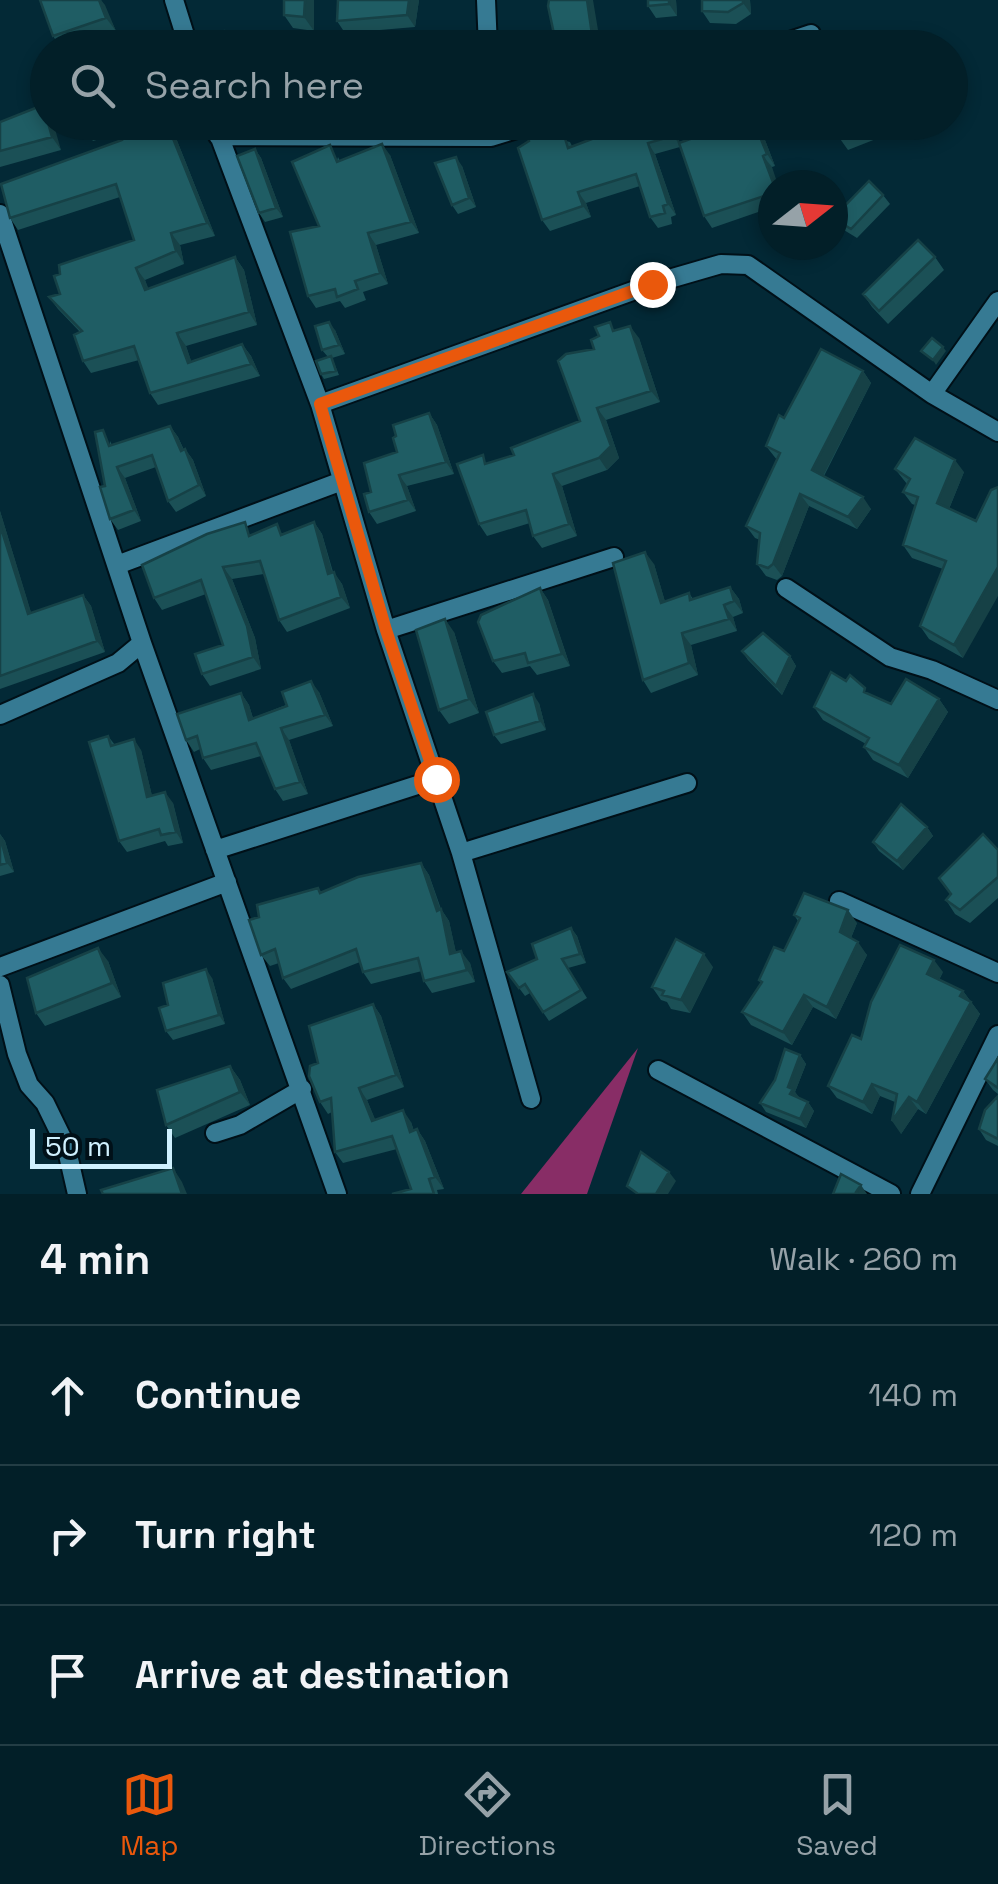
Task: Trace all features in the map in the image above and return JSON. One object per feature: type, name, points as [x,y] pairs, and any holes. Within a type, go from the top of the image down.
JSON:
[{"type":"street","points":[[174,0],[184,30]]},
{"type":"street","points":[[486,0],[487,30]]},
{"type":"street","points":[[220,140],[320,404],[386,630],[461,853],[530,1099]]},
{"type":"street","points":[[0,214],[142,643],[337,1194]]},
{"type":"street","points":[[320,404],[480,344],[721,264],[748,265],[932,394],[998,432]]},
{"type":"street","points":[[932,394],[998,301]]},
{"type":"street","points":[[117,565],[342,481]]},
{"type":"street","points":[[386,630],[614,558]]},
{"type":"street","points":[[786,588],[881,653],[998,700]]},
{"type":"street","points":[[0,715],[118,664],[142,643]]},
{"type":"street","points":[[215,850],[436,779]]},
{"type":"street","points":[[461,853],[687,783]]},
{"type":"street","points":[[0,967],[226,882]]},
{"type":"street","points":[[838,901],[998,973]]},
{"type":"street","points":[[0,985],[16,1054],[66,1146],[77,1194]]},
{"type":"street","points":[[920,1194],[998,1035]]},
{"type":"street","points":[[658,1070],[891,1194]]},
{"type":"street","points":[[215,1133],[240,1125],[302,1088]]},
{"type":"shaded area","points":[[638,1048],[587,1194],[521,1194]]},
{"type":"building","points":[[40,0],[99,0],[106,18],[71,30],[51,30]]},
{"type":"building","points":[[284,0],[305,0],[304,17],[284,15]]},
{"type":"building","points":[[338,0],[409,0],[407,15],[337,21]]},
{"type":"building","points":[[549,0],[587,0],[591,30],[553,30]]},
{"type":"building","points":[[648,0],[669,0],[669,4],[648,6]]},
{"type":"building","points":[[702,0],[743,3],[728,12],[702,11]]},
{"type":"building","points":[[30,110],[30,140],[41,140],[0,151],[0,122]]},
{"type":"building","points":[[122,140],[174,140],[207,223],[171,233],[176,251],[136,268],[145,290],[235,257],[249,312],[177,333],[188,363],[242,344],[251,364],[150,393],[134,346],[83,361],[74,335],[82,331],[49,297],[60,294],[54,276],[60,274],[59,265],[134,240],[116,184],[10,218],[1,184]]},
{"type":"building","points":[[529,140],[566,140],[568,148],[589,140],[659,140],[648,143],[668,204],[663,206],[665,213],[650,217],[636,174],[578,192],[583,206],[542,220],[518,148]]},
{"type":"building","points":[[761,140],[768,170],[758,170],[758,198],[704,216],[679,143]]},
{"type":"building","points":[[382,144],[411,222],[368,233],[380,273],[355,281],[358,289],[337,297],[335,289],[308,296],[290,232],[319,226],[292,162],[330,145],[337,162]]},
{"type":"building","points":[[255,149],[276,208],[259,213],[237,156]]},
{"type":"building","points":[[456,157],[469,198],[452,205],[435,163]]},
{"type":"building","points":[[869,181],[883,195],[851,229],[848,203]]},
{"type":"building","points":[[918,240],[935,257],[879,311],[863,294]]},
{"type":"building","points":[[329,322],[339,345],[322,350],[315,326]]},
{"type":"building","points":[[610,322],[613,331],[630,326],[651,391],[597,408],[611,446],[599,458],[553,474],[569,524],[533,536],[526,510],[479,524],[457,464],[483,455],[485,464],[514,455],[511,448],[580,421],[558,361],[566,354],[594,349],[591,340],[599,336],[595,327]]},
{"type":"building","points":[[932,338],[943,347],[933,360],[921,351]]},
{"type":"building","points":[[821,349],[863,371],[812,470],[863,497],[848,517],[800,494],[773,564],[768,568],[757,564],[760,533],[746,526],[780,453],[766,446],[779,415],[784,418]]},
{"type":"building","points":[[331,356],[336,371],[321,374],[316,361]]},
{"type":"building","points":[[429,413],[446,462],[399,475],[408,500],[369,512],[364,494],[371,492],[364,463],[397,452],[393,425]]},
{"type":"building","points":[[170,426],[181,451],[185,449],[199,485],[168,501],[152,455],[117,467],[134,510],[110,519],[100,487],[105,486],[95,432],[103,430],[109,446]]},
{"type":"building","points":[[915,438],[955,460],[937,503],[976,521],[991,490],[998,487],[998,567],[954,645],[920,626],[946,561],[903,545],[918,497],[903,492],[910,479],[895,469]]},
{"type":"building","points":[[245,522],[249,536],[277,524],[281,535],[314,522],[328,574],[334,572],[341,597],[279,620],[260,561],[223,567],[247,626],[253,657],[202,674],[195,654],[223,645],[201,580],[154,598],[142,565],[207,534]]},
{"type":"building","points":[[0,525],[28,614],[83,595],[97,641],[0,676]]},
{"type":"building","points":[[645,552],[661,603],[689,593],[690,600],[730,587],[734,601],[724,605],[729,619],[682,633],[689,663],[643,680],[613,563]]},
{"type":"building","points":[[540,588],[562,654],[528,663],[525,653],[493,661],[478,622],[481,615]]},
{"type":"building","points":[[445,619],[469,699],[439,710],[416,630]]},
{"type":"building","points":[[763,633],[790,656],[776,686],[742,651]]},
{"type":"building","points":[[831,672],[846,681],[850,675],[865,688],[864,692],[891,704],[906,679],[939,699],[899,765],[864,747],[869,738],[814,707]]},
{"type":"building","points":[[311,681],[325,715],[281,728],[300,782],[275,789],[256,743],[203,758],[197,736],[186,740],[177,714],[241,693],[249,720],[287,706],[282,692]]},
{"type":"building","points":[[533,694],[540,721],[494,735],[486,712]]},
{"type":"building","points":[[108,736],[111,746],[134,739],[147,797],[165,792],[176,832],[161,835],[159,829],[119,841],[89,742]]},
{"type":"building","points":[[901,804],[927,827],[897,861],[873,842]]},
{"type":"building","points":[[983,834],[998,850],[998,877],[960,910],[946,900],[951,894],[939,878]]},
{"type":"building","points":[[0,836],[7,863],[0,865]]},
{"type":"building","points":[[421,863],[437,911],[441,909],[450,954],[461,951],[467,970],[424,981],[418,958],[363,972],[356,949],[283,978],[275,949],[261,955],[249,920],[259,917],[257,905],[318,888],[320,893],[358,877]]},
{"type":"building","points":[[804,893],[848,910],[840,932],[858,942],[827,1007],[804,995],[783,1032],[742,1012],[762,982],[759,980],[774,947],[784,951],[800,918],[794,915]]},
{"type":"building","points":[[571,928],[580,954],[562,959],[581,990],[543,1012],[525,984],[519,988],[507,972],[537,959],[532,944]]},
{"type":"building","points":[[676,939],[704,954],[681,1000],[662,995],[664,991],[652,987]]},
{"type":"building","points":[[900,945],[934,960],[927,974],[963,991],[960,996],[971,1002],[917,1102],[909,1097],[892,1121],[897,1094],[872,1084],[863,1102],[828,1086],[852,1035],[861,1039],[871,1002]]},
{"type":"building","points":[[98,948],[112,983],[36,1013],[27,978]]},
{"type":"building","points":[[206,969],[219,1015],[166,1031],[159,1008],[168,1005],[163,983]]},
{"type":"building","points":[[373,1004],[396,1075],[359,1088],[372,1121],[403,1110],[410,1132],[417,1129],[435,1177],[429,1179],[434,1194],[392,1194],[411,1189],[392,1136],[335,1152],[331,1098],[320,1102],[309,1076],[310,1066],[318,1063],[309,1026]]},
{"type":"building","points":[[785,1049],[800,1055],[788,1087],[793,1089],[790,1094],[808,1102],[800,1119],[760,1103],[775,1080]]},
{"type":"building","points":[[998,1058],[998,1088],[985,1079]]},
{"type":"building","points":[[230,1066],[240,1092],[166,1125],[157,1090]]},
{"type":"building","points":[[998,1096],[998,1139],[979,1129],[985,1110]]},
{"type":"building","points":[[641,1152],[669,1172],[656,1194],[638,1194],[627,1186]]},
{"type":"building","points":[[173,1168],[182,1194],[103,1194],[101,1190]]},
{"type":"building","points":[[841,1174],[861,1185],[858,1194],[833,1194]]},
{"type":"route","points":[[436,779],[386,630],[320,404],[652,284]]}]
